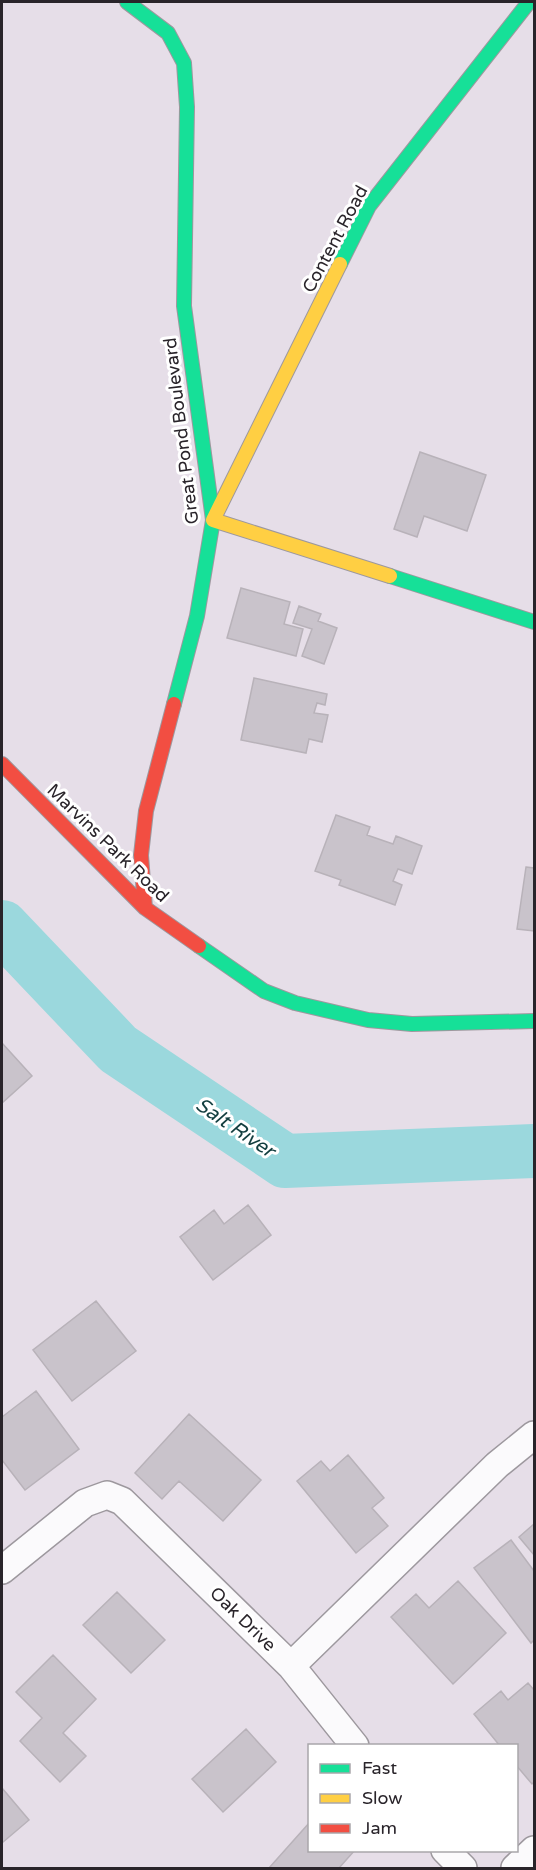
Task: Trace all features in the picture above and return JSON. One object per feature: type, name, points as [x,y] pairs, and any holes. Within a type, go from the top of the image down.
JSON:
[{"type":"street","name":"Great Pond Boulevard","points":[[127,2],[168,33],[184,63],[187,79],[184,306],[213,520],[196,616],[146,811],[141,855],[145,908]]},
{"type":"street","name":"Content Road","points":[[213,520],[369,206],[529,2]]},
{"type":"street","points":[[213,520],[534,622]]},
{"type":"street","name":"Marvins Park Road","points":[[2,764],[145,908],[264,991],[295,1003],[391,1022],[534,1021]]},
{"type":"street","points":[[291,1666],[497,1465],[534,1435]]},
{"type":"street","name":"Oak Drive","points":[[2,1570],[85,1503],[107,1495],[122,1501],[291,1666],[353,1744]]},
{"type":"street","points":[[515,1869],[534,1850]]},
{"type":"street","points":[[446,1852],[463,1869]]},
{"type":"building","points":[[420,452],[486,475],[467,531],[424,516],[417,537],[394,529]]},
{"type":"building","points":[[241,588],[290,602],[284,624],[303,629],[296,656],[227,638]]},
{"type":"building","points":[[299,606],[321,614],[318,621],[337,628],[324,664],[302,656],[312,629],[293,623]]},
{"type":"building","points":[[254,678],[327,694],[325,705],[317,703],[314,713],[328,715],[322,742],[309,739],[306,753],[241,740]]},
{"type":"building","points":[[336,815],[370,827],[367,835],[393,844],[396,836],[422,846],[412,874],[398,869],[393,881],[402,885],[395,905],[339,885],[341,880],[315,871]]},
{"type":"building","points":[[526,867],[534,868],[534,931],[517,929]]},
{"type":"building","points":[[2,1043],[32,1076],[2,1103]]},
{"type":"building","points":[[248,1205],[271,1235],[213,1280],[180,1237],[214,1210],[224,1224]]},
{"type":"building","points":[[96,1301],[136,1351],[72,1401],[33,1350]]},
{"type":"building","points":[[36,1391],[79,1449],[25,1490],[2,1460],[2,1417]]},
{"type":"building","points":[[189,1414],[261,1480],[223,1521],[179,1481],[162,1499],[135,1473]]},
{"type":"building","points":[[348,1455],[384,1498],[372,1508],[388,1526],[356,1553],[297,1481],[321,1461],[330,1471]]},
{"type":"building","points":[[534,1524],[534,1555],[519,1537]]},
{"type":"building","points":[[511,1540],[534,1571],[534,1640],[531,1643],[474,1568]]},
{"type":"building","points":[[458,1581],[506,1633],[453,1684],[391,1617],[416,1594],[429,1608]]},
{"type":"building","points":[[117,1592],[165,1640],[131,1673],[83,1625]]},
{"type":"building","points":[[53,1655],[96,1699],[63,1733],[86,1756],[60,1782],[20,1741],[42,1718],[16,1692]]},
{"type":"building","points":[[528,1683],[534,1690],[534,1782],[532,1784],[518,1767],[518,1744],[498,1744],[474,1714],[501,1691],[508,1700]]},
{"type":"building","points":[[246,1729],[276,1762],[223,1812],[192,1779]]},
{"type":"building","points":[[2,1788],[29,1820],[2,1843]]},
{"type":"building","points":[[308,1824],[308,1852],[353,1852],[339,1868],[269,1868]]},
{"type":"waterway","name":"Salt River","points":[[2,927],[118,1049],[285,1161],[534,1151]]},
{"type":"traffic: fast","points":[[127,2],[168,33],[184,63],[187,107],[184,306],[213,520],[197,616],[174,704]]},
{"type":"traffic: fast","points":[[340,264],[369,206],[529,2]]},
{"type":"traffic: fast","points":[[390,576],[534,622]]},
{"type":"traffic: fast","points":[[199,946],[264,991],[295,1003],[368,1020],[412,1024],[534,1021]]},
{"type":"traffic: slow","points":[[213,520],[340,264]]},
{"type":"traffic: slow","points":[[213,520],[390,576]]},
{"type":"traffic: jam","points":[[145,908],[141,855],[146,811],[174,704]]},
{"type":"traffic: jam","points":[[2,764],[145,908],[199,946]]}]
